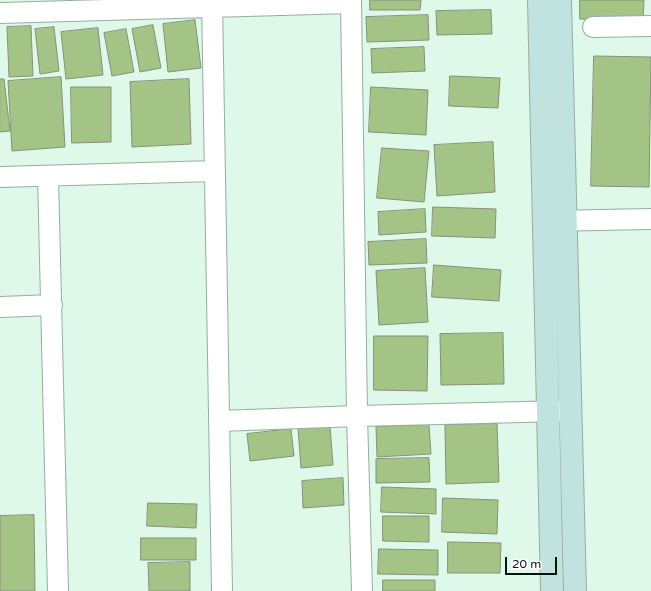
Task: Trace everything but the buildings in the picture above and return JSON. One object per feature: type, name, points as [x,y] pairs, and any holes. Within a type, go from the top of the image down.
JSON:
[{"type":"street","points":[[539,0],[552,591]]},
{"type":"street","points":[[560,0],[575,591]]},
{"type":"street","points":[[0,13],[48,6],[351,2],[357,416],[362,591]]},
{"type":"street","points":[[212,4],[222,591]]},
{"type":"street","points":[[592,27],[651,26]]},
{"type":"street","points":[[0,178],[214,171]]},
{"type":"street","points":[[48,176],[58,591]]},
{"type":"street","points":[[544,221],[651,219]]},
{"type":"street","points":[[0,307],[52,305]]},
{"type":"street","points":[[219,421],[570,411]]}]
